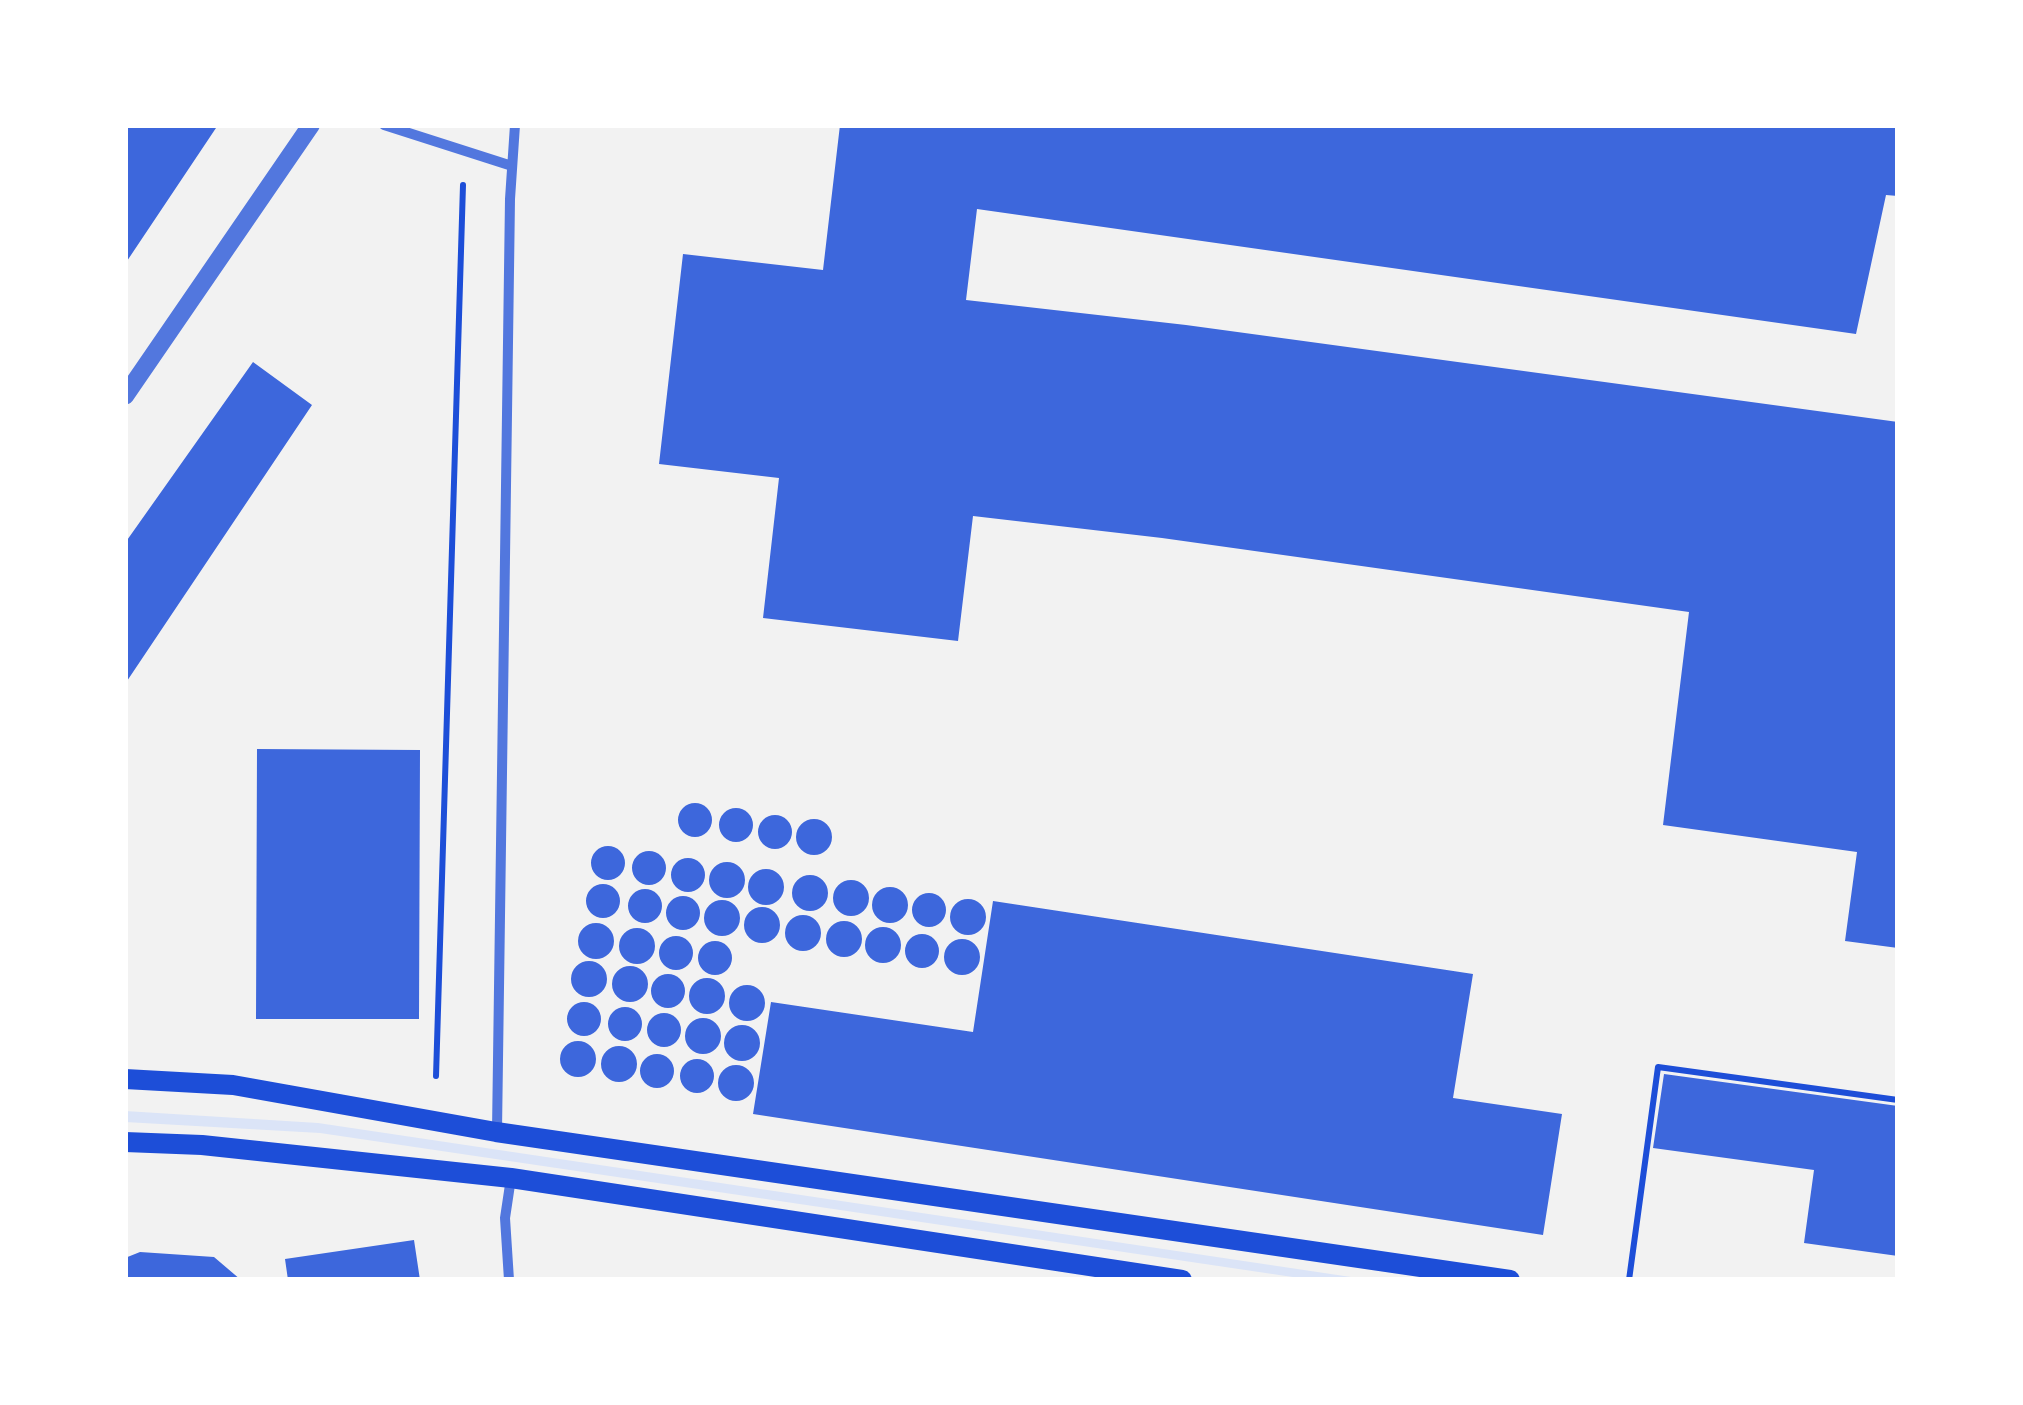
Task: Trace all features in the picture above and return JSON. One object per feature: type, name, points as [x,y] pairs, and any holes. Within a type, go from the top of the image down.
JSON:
[{"type":"main road","points":[[125,1079],[233,1085],[496,1132],[1510,1280]]},
{"type":"main road","points":[[125,1142],[202,1145],[510,1178],[1182,1280]]},
{"type":"street","points":[[125,396],[311,125]]},
{"type":"street","points":[[384,125],[512,166]]},
{"type":"street","points":[[496,1132],[512,166],[516,125]]},
{"type":"street","points":[[508,1280],[506,1218],[510,1178]]},
{"type":"path","points":[[436,1076],[463,185]]},
{"type":"path","points":[[1629,1280],[1658,1066],[1898,1100]]},
{"type":"shaded area","points":[[125,1111],[318,1123],[1371,1280],[1313,1280],[320,1133],[125,1122]]},
{"type":"building","points":[[125,125],[218,125],[125,264]]},
{"type":"building","points":[[840,125],[1898,125],[1898,196],[1886,195],[1856,334],[977,209],[966,300],[1186,325],[1898,422],[1898,948],[1845,941],[1857,852],[1663,825],[1689,612],[1162,538],[973,516],[958,641],[763,618],[779,478],[659,464],[683,254],[823,270]]},
{"type":"building","points":[[253,362],[312,405],[125,684],[125,543]]},
{"type":"building","points":[[257,749],[420,750],[419,1019],[256,1019]]},
{"type":"building","points":[[695,803],[707,808],[712,820],[707,832],[695,837],[683,832],[678,820],[683,808]]},
{"type":"building","points":[[736,808],[748,813],[753,825],[748,837],[736,842],[724,837],[719,825],[724,813]]},
{"type":"building","points":[[775,815],[787,820],[792,832],[787,844],[775,849],[763,844],[758,832],[763,820]]},
{"type":"building","points":[[814,819],[826,825],[832,837],[826,849],[814,855],[802,849],[796,837],[802,825]]},
{"type":"building","points":[[608,846],[620,851],[625,863],[620,875],[608,880],[596,875],[591,863],[596,851]]},
{"type":"building","points":[[649,851],[661,856],[666,868],[661,880],[649,885],[637,880],[632,868],[637,856]]},
{"type":"building","points":[[688,858],[700,863],[705,875],[700,887],[688,892],[676,887],[671,875],[676,863]]},
{"type":"building","points":[[727,862],[739,868],[745,880],[739,892],[727,898],[715,892],[709,880],[715,868]]},
{"type":"building","points":[[766,869],[778,875],[784,887],[778,899],[766,905],[754,899],[748,887],[754,875]]},
{"type":"building","points":[[810,875],[822,881],[828,893],[822,905],[810,911],[798,905],[792,893],[798,881]]},
{"type":"building","points":[[851,880],[863,886],[869,898],[863,910],[851,916],[839,910],[833,898],[839,886]]},
{"type":"building","points":[[603,884],[615,889],[620,901],[615,913],[603,918],[591,913],[586,901],[591,889]]},
{"type":"building","points":[[890,887],[902,893],[908,905],[902,917],[890,923],[878,917],[872,905],[878,893]]},
{"type":"building","points":[[645,889],[657,894],[662,906],[657,918],[645,923],[633,918],[628,906],[633,894]]},
{"type":"building","points":[[929,893],[941,898],[946,910],[941,922],[929,927],[917,922],[912,910],[917,898]]},
{"type":"building","points":[[683,896],[695,901],[700,913],[695,925],[683,930],[671,925],[666,913],[671,901]]},
{"type":"building","points":[[968,899],[980,905],[986,917],[980,929],[968,935],[956,929],[950,917],[956,905]]},
{"type":"building","points":[[722,900],[734,906],[740,918],[734,930],[722,936],[710,930],[704,918],[710,906]]},
{"type":"building","points":[[993,901],[1473,974],[1453,1098],[1562,1114],[1543,1235],[753,1114],[771,1002],[973,1032]]},
{"type":"building","points":[[762,907],[774,913],[780,925],[774,937],[762,943],[750,937],[744,925],[750,913]]},
{"type":"building","points":[[803,915],[815,921],[821,933],[815,945],[803,951],[791,945],[785,933],[791,921]]},
{"type":"building","points":[[844,921],[856,927],[862,939],[856,951],[844,957],[832,951],[826,939],[832,927]]},
{"type":"building","points":[[596,923],[608,929],[614,941],[608,953],[596,959],[584,953],[578,941],[584,929]]},
{"type":"building","points":[[883,927],[895,933],[901,945],[895,957],[883,963],[871,957],[865,945],[871,933]]},
{"type":"building","points":[[637,928],[649,934],[655,946],[649,958],[637,964],[625,958],[619,946],[625,934]]},
{"type":"building","points":[[922,934],[934,939],[939,951],[934,963],[922,968],[910,963],[905,951],[910,939]]},
{"type":"building","points":[[676,936],[688,941],[693,953],[688,965],[676,970],[664,965],[659,953],[664,941]]},
{"type":"building","points":[[962,939],[974,945],[980,957],[974,969],[962,975],[950,969],[944,957],[950,945]]},
{"type":"building","points":[[715,941],[727,946],[732,958],[727,970],[715,975],[703,970],[698,958],[703,946]]},
{"type":"building","points":[[589,961],[601,967],[607,979],[601,991],[589,997],[577,991],[571,979],[577,967]]},
{"type":"building","points":[[630,966],[642,972],[648,984],[642,996],[630,1002],[618,996],[612,984],[618,972]]},
{"type":"building","points":[[668,974],[680,979],[685,991],[680,1003],[668,1008],[656,1003],[651,991],[656,979]]},
{"type":"building","points":[[707,978],[719,984],[725,996],[719,1008],[707,1014],[695,1008],[689,996],[695,984]]},
{"type":"building","points":[[747,985],[759,991],[765,1003],[759,1015],[747,1021],[735,1015],[729,1003],[735,991]]},
{"type":"building","points":[[584,1002],[596,1007],[601,1019],[596,1031],[584,1036],[572,1031],[567,1019],[572,1007]]},
{"type":"building","points":[[625,1007],[637,1012],[642,1024],[637,1036],[625,1041],[613,1036],[608,1024],[613,1012]]},
{"type":"building","points":[[664,1013],[676,1018],[681,1030],[676,1042],[664,1047],[652,1042],[647,1030],[652,1018]]},
{"type":"building","points":[[703,1018],[715,1024],[721,1036],[715,1048],[703,1054],[691,1048],[685,1036],[691,1024]]},
{"type":"building","points":[[742,1025],[754,1031],[760,1043],[754,1055],[742,1061],[730,1055],[724,1043],[730,1031]]},
{"type":"building","points":[[578,1041],[590,1047],[596,1059],[590,1071],[578,1077],[566,1071],[560,1059],[566,1047]]},
{"type":"building","points":[[619,1046],[631,1052],[637,1064],[631,1076],[619,1082],[607,1076],[601,1064],[607,1052]]},
{"type":"building","points":[[657,1054],[669,1059],[674,1071],[669,1083],[657,1088],[645,1083],[640,1071],[645,1059]]},
{"type":"building","points":[[697,1059],[709,1064],[714,1076],[709,1088],[697,1093],[685,1088],[680,1076],[685,1064]]},
{"type":"building","points":[[736,1065],[748,1071],[754,1083],[748,1095],[736,1101],[724,1095],[718,1083],[724,1071]]},
{"type":"building","points":[[1664,1074],[1898,1106],[1898,1256],[1804,1243],[1814,1170],[1653,1148]]},
{"type":"building","points":[[414,1240],[420,1280],[288,1280],[285,1259]]},
{"type":"building","points":[[140,1252],[214,1257],[241,1280],[125,1280],[125,1258]]}]
